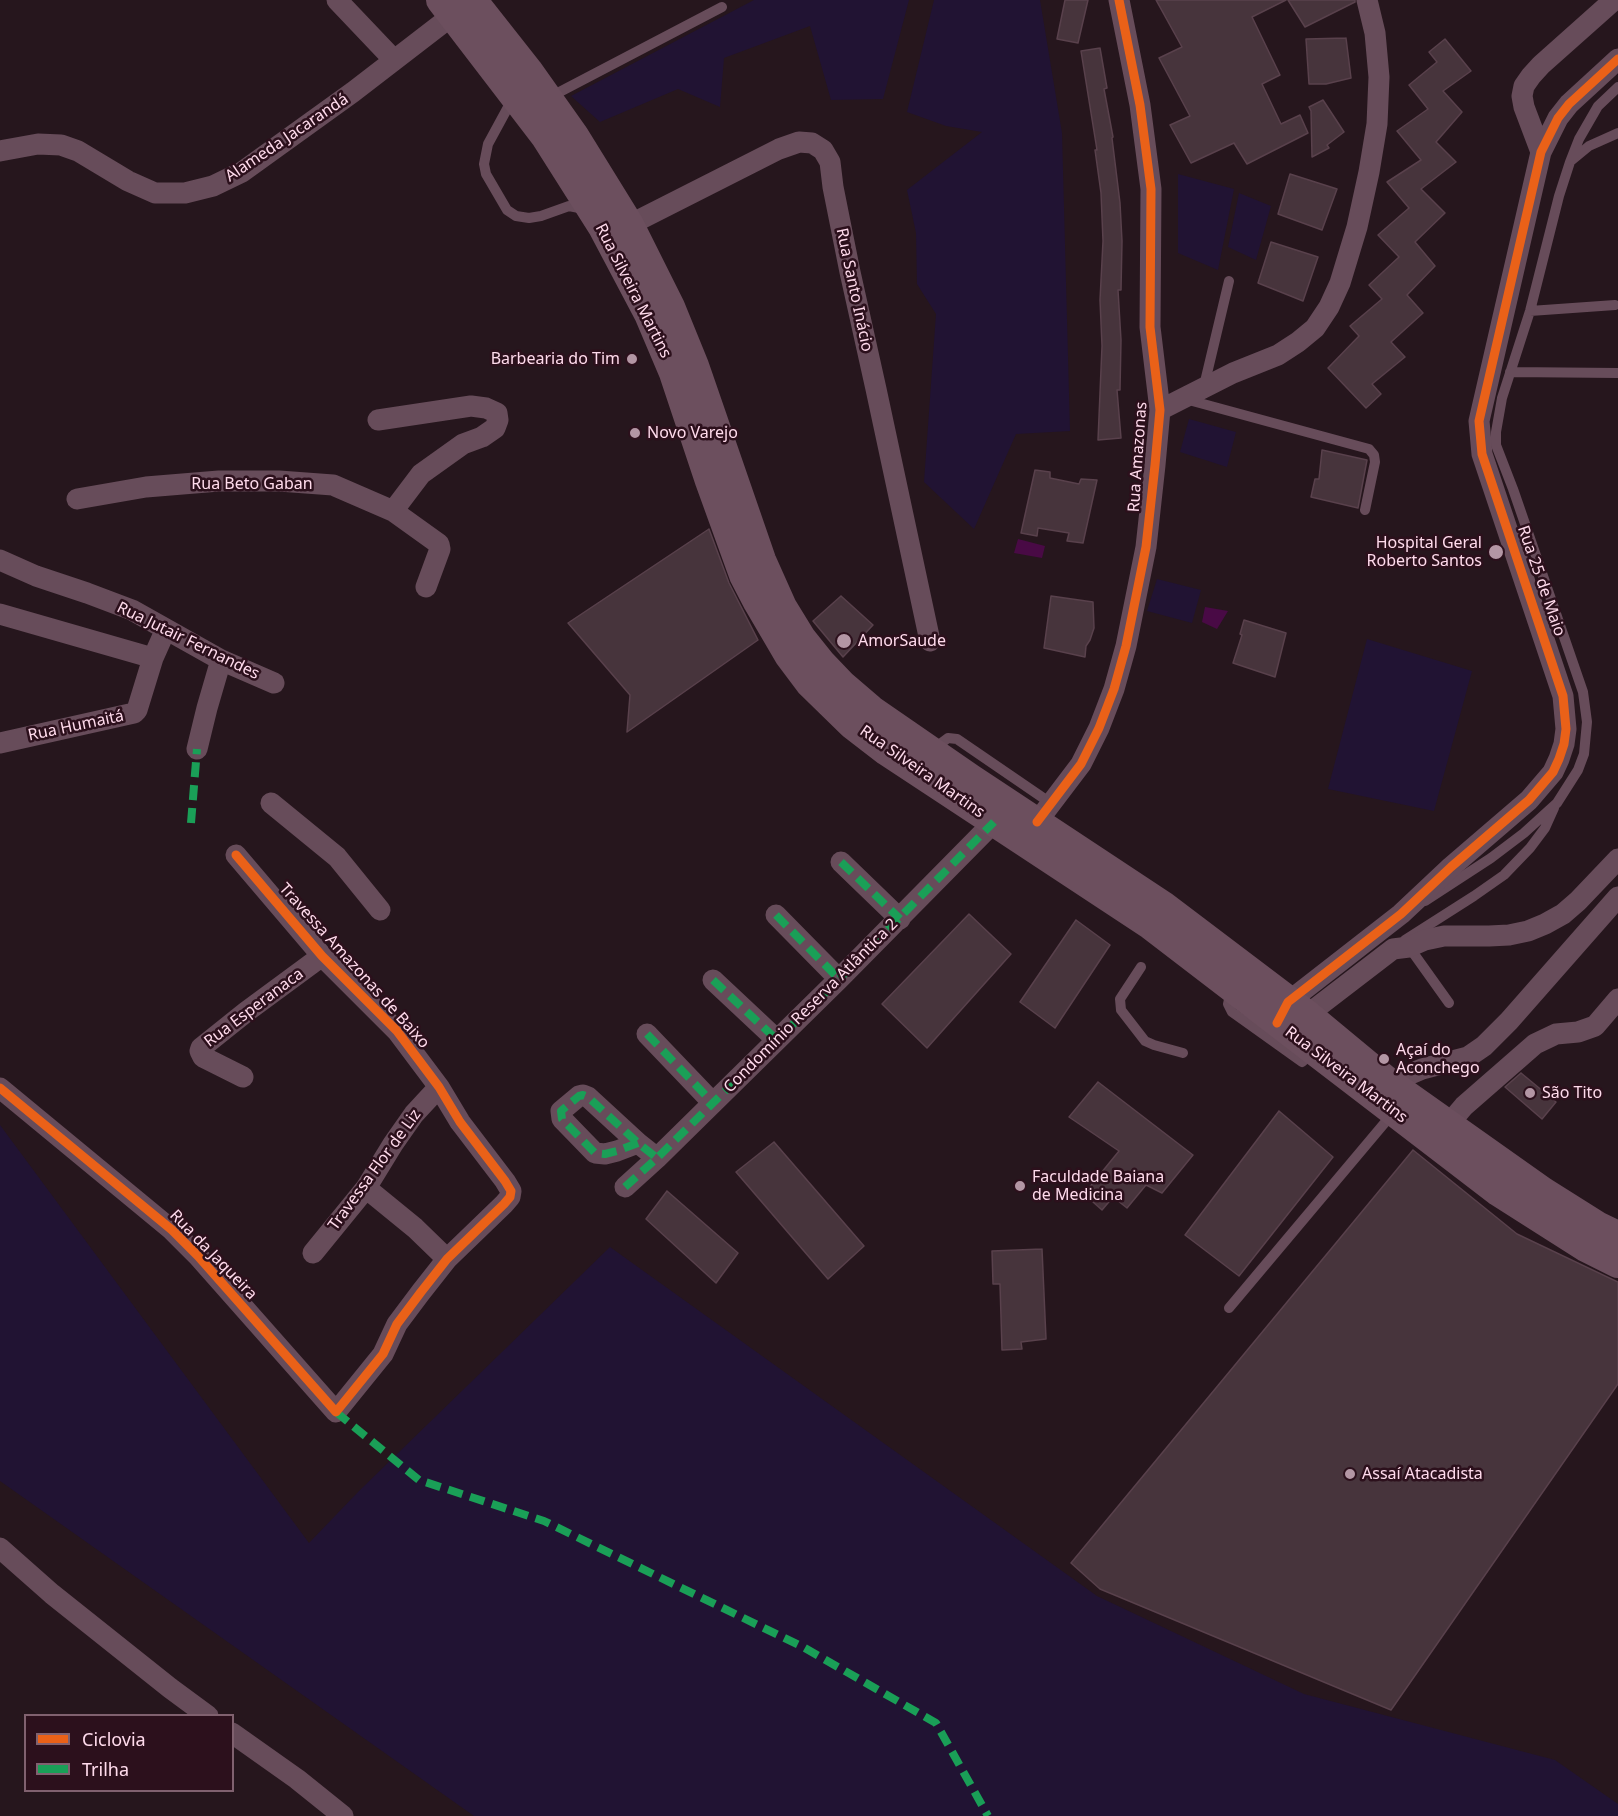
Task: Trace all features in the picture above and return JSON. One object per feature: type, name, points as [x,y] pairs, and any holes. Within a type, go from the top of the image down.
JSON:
[{"type":"main road","name":"Rua Silveira Martins","points":[[456,5],[514,95],[546,137],[603,227],[649,314],[674,373],[744,575],[789,655],[810,683],[852,724],[887,751],[1151,925],[1232,987],[1291,1013],[1315,1051],[1392,1097],[1448,1125],[1544,1192],[1597,1226],[1618,1236]]},
{"type":"main road","name":"Rua Silveira Martins","points":[[456,5],[528,71],[574,136],[629,225],[670,307],[694,366],[761,560],[782,607],[801,638],[821,663],[871,710],[930,752],[1044,813],[1163,906],[1392,1097],[1498,1191],[1586,1247],[1618,1263]]},
{"type":"street","points":[[337,0],[394,60]]},
{"type":"street","name":"Rua Amazonas","points":[[1044,813],[1081,764],[1099,728],[1114,689],[1128,636],[1146,547],[1160,410],[1150,327],[1151,189],[1140,105],[1119,0]]},
{"type":"street","points":[[1160,410],[1233,373],[1278,355],[1315,328],[1329,307],[1340,284],[1357,227],[1377,124],[1379,77],[1375,33],[1367,0]]},
{"type":"street","points":[[1541,152],[1524,107],[1522,96],[1524,86],[1541,65],[1614,0]]},
{"type":"street","name":"Alameda Jacarandá","points":[[0,151],[38,144],[61,145],[78,151],[128,181],[155,193],[185,193],[213,186],[242,172],[353,92],[394,60],[456,5]]},
{"type":"street","name":"Rua 25 de Maio","points":[[1291,1013],[1369,939],[1401,914],[1451,867],[1529,800],[1553,772],[1564,744],[1566,713],[1559,681],[1482,454],[1479,421],[1541,152],[1558,118],[1569,104],[1618,59]]},
{"type":"street","name":"Rua Santo Inácio","points":[[629,225],[779,149],[799,142],[812,143],[823,150],[830,162],[850,272],[930,641]]},
{"type":"street","points":[[378,420],[471,406],[486,408],[497,414],[498,420],[495,428],[463,444],[421,474],[393,511]]},
{"type":"street","name":"Rua Beto Gaban","points":[[77,499],[146,487],[219,481],[279,481],[333,485],[393,511],[439,544],[440,549],[426,587]]},
{"type":"street","name":"Rua Jutair Fernandes","points":[[0,560],[36,576],[132,610],[221,660],[274,683]]},
{"type":"street","points":[[0,614],[153,658]]},
{"type":"street","name":"Rua Humaitá","points":[[0,743],[134,713],[137,710],[153,658],[166,629]]},
{"type":"street","points":[[197,749],[221,660]]},
{"type":"street","points":[[271,803],[337,857],[380,910]]},
{"type":"street","name":"Condomínio Reserva Atlântica 2","points":[[625,1187],[900,919],[994,822]]},
{"type":"street","name":"Travessa Amazonas de Baixo","points":[[236,855],[322,956],[396,1031],[439,1087],[460,1122],[511,1191],[510,1197],[504,1204],[447,1259],[397,1324],[382,1354],[336,1412]]},
{"type":"street","points":[[1291,1013],[1395,950],[1444,936],[1509,935],[1545,924],[1563,914],[1578,901],[1618,859]]},
{"type":"street","points":[[841,861],[900,919]]},
{"type":"street","points":[[1392,1097],[1422,1069],[1468,1057],[1484,1046],[1614,908]]},
{"type":"street","points":[[776,915],[839,979]]},
{"type":"street","name":"Rua Esperanaca","points":[[243,1077],[203,1057],[201,1048],[322,956]]},
{"type":"street","points":[[713,980],[777,1040]]},
{"type":"street","points":[[1448,1125],[1464,1106],[1535,1044],[1556,1034],[1586,1030],[1615,1009]]},
{"type":"street","points":[[647,1034],[713,1103]]},
{"type":"street","name":"Travessa Flor de Liz","points":[[313,1253],[366,1188],[393,1144],[439,1087]]},
{"type":"street","name":"Rua da Jaqueira","points":[[0,1088],[172,1230],[198,1256],[336,1412]]},
{"type":"street","points":[[638,1143],[657,1158]]},
{"type":"street","points":[[366,1188],[415,1228],[447,1259]]},
{"type":"street","points":[[0,1548],[52,1594],[205,1714]]},
{"type":"street","points":[[234,1734],[297,1779],[343,1816]]},
{"type":"lane","points":[[548,99],[722,7]]},
{"type":"lane","points":[[1395,950],[1504,875],[1530,848],[1545,828],[1557,803],[1578,771],[1584,754],[1586,706],[1579,677],[1496,445],[1497,419],[1530,310],[1558,196],[1570,162],[1579,139],[1598,106],[1618,87]]},
{"type":"lane","points":[[514,95],[488,144],[484,164],[486,174],[507,210],[516,216],[529,218],[569,206],[593,212]]},
{"type":"lane","points":[[1570,162],[1589,146],[1618,133]]},
{"type":"lane","points":[[1204,388],[1229,281]]},
{"type":"lane","points":[[1530,310],[1615,305]]},
{"type":"lane","points":[[1510,372],[1618,373]]},
{"type":"lane","points":[[1182,398],[1369,449],[1374,455],[1375,462],[1365,510]]},
{"type":"lane","points":[[1401,914],[1433,898],[1491,858],[1524,833],[1557,803]]},
{"type":"lane","points":[[1369,939],[1395,950],[1449,1003]]},
{"type":"lane","points":[[1141,967],[1120,999],[1121,1010],[1145,1041],[1183,1053]]},
{"type":"lane","points":[[1232,987],[1228,1004],[1232,1012],[1302,1062],[1315,1051]]},
{"type":"lane","points":[[1229,1308],[1392,1097]]},
{"type":"shaded area","points":[[754,0],[909,0],[883,99],[831,100],[810,26],[724,58],[720,107],[678,89],[600,122],[571,96]]},
{"type":"shaded area","points":[[934,0],[1040,0],[1062,133],[1070,431],[1016,434],[974,529],[924,482],[936,314],[917,284],[916,233],[907,190],[982,132],[946,126],[907,112]]},
{"type":"shaded area","points":[[1178,174],[1234,189],[1218,270],[1178,253]]},
{"type":"shaded area","points":[[1239,193],[1271,206],[1256,260],[1228,247]]},
{"type":"shaded area","points":[[1189,419],[1236,432],[1227,467],[1180,452]]},
{"type":"shaded area","points":[[1018,539],[1045,546],[1042,558],[1014,553]]},
{"type":"shaded area","points":[[1157,579],[1201,590],[1192,623],[1147,611]]},
{"type":"shaded area","points":[[1205,607],[1228,611],[1217,629],[1202,622]]},
{"type":"shaded area","points":[[1367,639],[1472,671],[1434,811],[1328,789]]},
{"type":"shaded area","points":[[0,1125],[309,1543],[359,1491],[610,1247],[1097,1596],[1304,1694],[1555,1760],[1618,1804],[1618,1816],[474,1816],[0,1481]]},
{"type":"building","points":[[1065,0],[1088,0],[1078,43],[1057,39]]},
{"type":"building","points":[[1156,0],[1286,0],[1252,17],[1280,75],[1262,84],[1281,124],[1300,115],[1308,133],[1247,164],[1234,143],[1191,163],[1170,125],[1190,116],[1159,58],[1182,47]]},
{"type":"building","points":[[1288,0],[1355,0],[1355,2],[1305,27]]},
{"type":"building","points":[[1346,38],[1351,78],[1326,84],[1309,84],[1306,39]]},
{"type":"building","points":[[1445,39],[1471,71],[1443,91],[1462,112],[1436,142],[1456,162],[1421,189],[1445,213],[1415,242],[1435,266],[1407,295],[1423,313],[1391,342],[1405,357],[1372,384],[1381,394],[1366,408],[1328,368],[1359,336],[1350,326],[1382,299],[1369,285],[1399,257],[1378,235],[1409,208],[1387,182],[1421,160],[1397,131],[1428,109],[1409,85],[1437,62],[1429,52]]},
{"type":"building","points":[[1100,48],[1107,88],[1104,89],[1113,137],[1120,203],[1121,290],[1118,290],[1121,340],[1120,390],[1117,390],[1121,438],[1098,440],[1102,346],[1101,193],[1095,150],[1097,150],[1081,51]]},
{"type":"building","points":[[1323,100],[1344,132],[1327,145],[1329,148],[1312,157],[1309,107]]},
{"type":"building","points":[[1290,174],[1337,189],[1322,230],[1278,214]]},
{"type":"building","points":[[1271,242],[1318,257],[1303,301],[1258,283]]},
{"type":"building","points":[[1322,450],[1367,460],[1358,508],[1311,497],[1315,479],[1319,479]]},
{"type":"building","points":[[1035,470],[1050,472],[1050,478],[1079,484],[1081,479],[1097,480],[1083,543],[1067,541],[1069,533],[1038,528],[1037,536],[1021,533]]},
{"type":"building","points":[[709,529],[729,583],[758,640],[627,732],[630,695],[568,623]]},
{"type":"building","name":"AmorSaude","points":[[841,596],[873,625],[843,657],[813,621]]},
{"type":"building","points":[[1051,596],[1093,602],[1094,628],[1086,646],[1085,657],[1044,648]]},
{"type":"building","points":[[1244,620],[1286,633],[1275,677],[1233,663]]},
{"type":"building","points":[[969,914],[1011,954],[927,1048],[882,1004]]},
{"type":"building","points":[[1076,920],[1110,945],[1055,1028],[1020,1002]]},
{"type":"building","name":"São Tito","points":[[1521,1073],[1556,1102],[1542,1119],[1505,1087]]},
{"type":"building","points":[[1098,1082],[1193,1155],[1162,1193],[1146,1185],[1127,1208],[1113,1197],[1102,1210],[1084,1194],[1119,1151],[1069,1117]]},
{"type":"building","points":[[1279,1111],[1333,1157],[1239,1276],[1185,1235]]},
{"type":"building","points":[[774,1142],[864,1246],[828,1279],[736,1172]]},
{"type":"building","name":"Assaí Atacadista","points":[[1413,1150],[1517,1234],[1618,1282],[1618,1384],[1391,1710],[1100,1589],[1071,1563]]},
{"type":"building","points":[[667,1191],[738,1253],[716,1283],[646,1219]]},
{"type":"building","points":[[1042,1249],[1046,1339],[1021,1342],[1022,1349],[1002,1350],[1000,1284],[993,1284],[992,1251]]},
{"type":"marked path","points":[[191,823],[197,749]]},
{"type":"marked path","points":[[625,1187],[839,979],[994,822]]},
{"type":"marked path","points":[[841,862],[900,919]]},
{"type":"marked path","points":[[776,915],[839,979]]},
{"type":"marked path","points":[[713,980],[777,1040]]},
{"type":"marked path","points":[[647,1034],[713,1103]]},
{"type":"marked path","points":[[638,1143],[605,1154],[595,1153],[562,1119],[561,1111],[579,1096],[588,1097],[657,1158]]},
{"type":"marked path","points":[[336,1412],[419,1480],[544,1521],[803,1647],[936,1723],[988,1816]]},
{"type":"cycle path","points":[[1037,822],[1081,764],[1099,728],[1114,689],[1126,646],[1146,547],[1155,465],[1160,410],[1150,327],[1151,189],[1140,105],[1119,0]]},
{"type":"cycle path","points":[[1277,1023],[1288,1002],[1401,914],[1451,867],[1529,800],[1553,772],[1559,759],[1566,729],[1563,696],[1482,454],[1479,421],[1541,152],[1558,118],[1569,104],[1618,59]]},
{"type":"cycle path","points":[[0,1088],[172,1230],[198,1256],[336,1412],[383,1354],[397,1324],[447,1259],[504,1204],[510,1197],[511,1191],[397,1031],[322,956],[236,855]]},
{"type":"place","name":"Barbearia do Tim","points":[[632,359]]},
{"type":"place","name":"Novo Varejo","points":[[635,433]]},
{"type":"place","name":"Hospital Geral Roberto Santos","points":[[1496,552]]},
{"type":"place","name":"AmorSaude","points":[[844,641]]},
{"type":"place","name":"Açaí do Aconchego","points":[[1384,1059]]},
{"type":"place","name":"São Tito","points":[[1530,1093]]},
{"type":"place","name":"Faculdade Baiana de Medicina","points":[[1020,1186]]},
{"type":"place","name":"Assaí Atacadista","points":[[1350,1474]]}]
